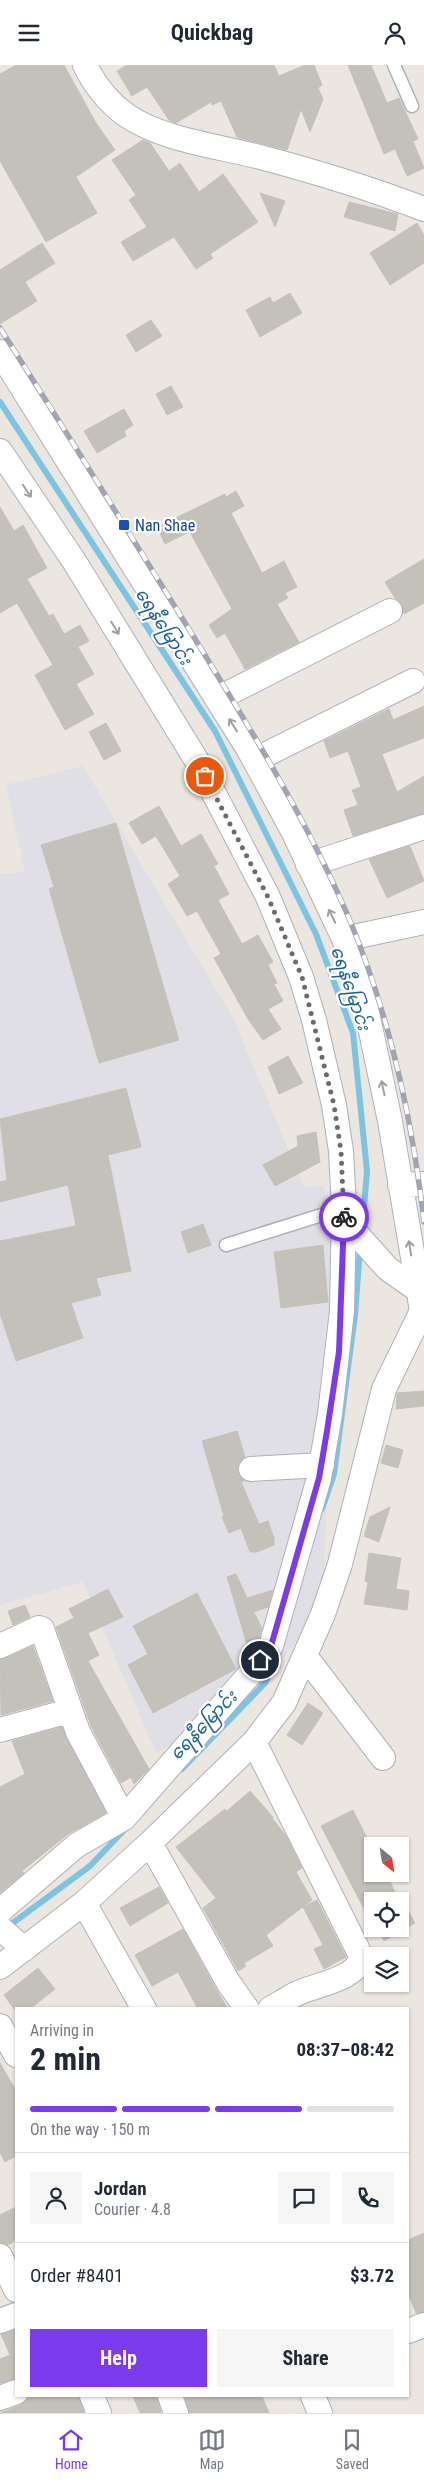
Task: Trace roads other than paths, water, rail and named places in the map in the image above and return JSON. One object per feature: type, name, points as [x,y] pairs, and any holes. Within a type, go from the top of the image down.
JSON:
[{"type":"street","points":[[85,65],[107,98],[126,115],[149,127],[222,149],[352,182],[424,209]]},
{"type":"street","points":[[0,351],[255,760],[293,831],[344,939],[365,1003],[390,1121],[419,1303],[384,1389],[340,1565],[323,1614],[284,1703],[254,1741],[150,1843],[84,1903],[21,1947],[0,1967]]},
{"type":"street","points":[[0,451],[74,561],[197,761],[268,897],[302,977],[314,1020],[334,1105],[348,1220],[339,1352],[322,1465],[271,1646],[250,1674],[124,1818],[77,1845],[0,1911]]},
{"type":"street","points":[[217,699],[390,611]]},
{"type":"street","points":[[255,760],[414,681]]},
{"type":"street","points":[[308,865],[424,827]]},
{"type":"street","points":[[344,939],[424,922]]},
{"type":"street","points":[[400,1185],[424,1184]]},
{"type":"street","points":[[348,1220],[419,1303]]},
{"type":"street","points":[[251,1469],[322,1465]]},
{"type":"street","points":[[0,1646],[39,1628],[42,1629],[70,1711],[86,1749],[124,1818]]},
{"type":"street","points":[[305,1656],[383,1758]]},
{"type":"street","points":[[0,1730],[70,1711]]},
{"type":"street","points":[[254,1741],[362,1958],[359,1967],[349,1973],[298,1993],[274,2007]]},
{"type":"street","points":[[150,1843],[228,1982],[246,2007]]},
{"type":"street","points":[[84,1903],[143,2007]]},
{"type":"street","points":[[0,1928],[21,1947]]},
{"type":"street","points":[[0,2026],[15,2053]]},
{"type":"street","points":[[0,2256],[15,2288]]},
{"type":"street","points":[[0,2321],[15,2315]]},
{"type":"street","points":[[409,2331],[424,2325]]},
{"type":"street","points":[[0,2398],[15,2392]]},
{"type":"street","points":[[92,2397],[99,2413]]},
{"type":"street","points":[[170,2397],[176,2413]]},
{"type":"street","points":[[313,2397],[320,2413]]},
{"type":"lane","points":[[394,65],[412,106]]},
{"type":"lane","points":[[226,1245],[348,1220]]},
{"type":"waterway","name":"ရေနီမြောင်း","points":[[0,402],[215,731],[316,934],[353,1033],[367,1171],[362,1230]]},
{"type":"waterway","name":"ရေနီမြောင်း","points":[[322,1509],[334,1474],[355,1315],[360,1248]]},
{"type":"waterway","name":"ရေနီမြောင်း","points":[[182,1769],[266,1682],[273,1659]]},
{"type":"waterway","name":"ရေနီမြောင်း","points":[[6,1928],[90,1866],[127,1827]]},
{"type":"railway","points":[[0,328],[252,732],[293,804],[331,878],[363,953],[387,1028],[413,1144],[424,1222]]},
{"type":"place","name":"Nan Shae","points":[[124,525]]}]
